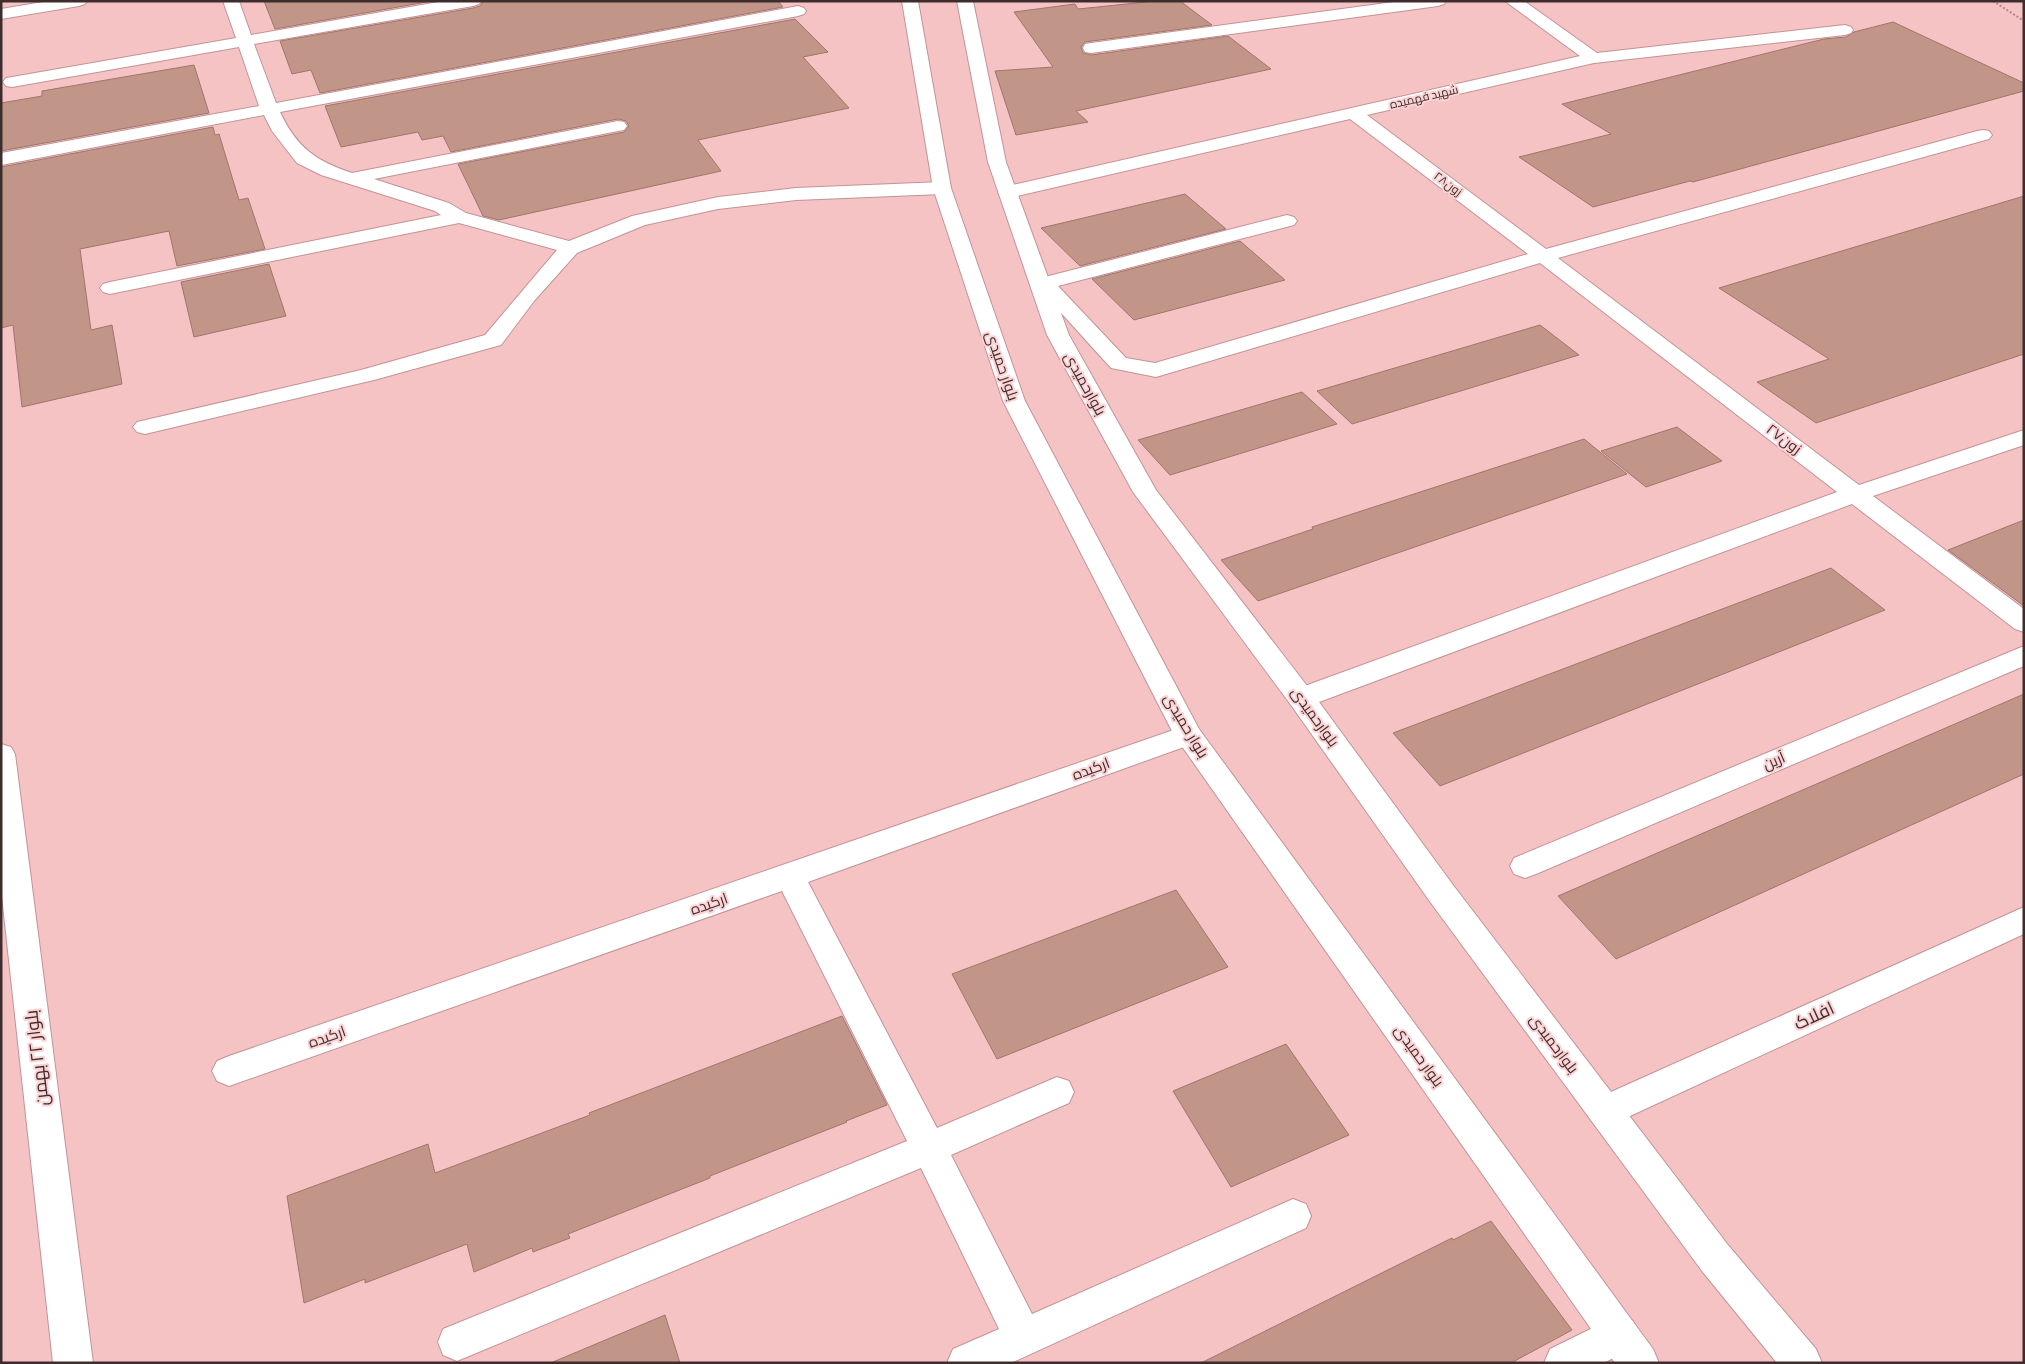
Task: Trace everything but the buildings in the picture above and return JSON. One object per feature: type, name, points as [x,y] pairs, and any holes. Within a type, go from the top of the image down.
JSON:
[{"type":"street","points":[[4,9],[79,1]]},
{"type":"street","points":[[231,1],[269,108],[278,127],[304,159],[328,171],[442,207],[459,217],[572,248]]},
{"type":"street","points":[[12,82],[473,1]]},
{"type":"street","name":"بلوار حمیدی","points":[[910,1],[942,188],[1014,401],[1188,735],[1629,1348]]},
{"type":"street","name":"بلوارحمیدی","points":[[965,1],[997,162],[1058,335],[1145,492],[1301,698],[1442,894],[1715,1258],[1802,1363]]},
{"type":"street","points":[[1091,48],[1438,1]]},
{"type":"street","points":[[1513,1],[1594,58]]},
{"type":"street","points":[[1,159],[798,11]]},
{"type":"street","name":"شهید فهمیده","points":[[1008,192],[1594,58],[1845,30]]},
{"type":"street","name":"زون۲۸","points":[[1353,113],[1543,256]]},
{"type":"street","points":[[352,178],[618,126]]},
{"type":"street","points":[[1287,221],[1044,283],[1118,363],[1156,370],[1543,256],[1983,135]]},
{"type":"street","points":[[145,427],[366,375],[493,340],[527,297],[572,248],[638,220],[718,203],[796,194],[942,188]]},
{"type":"street","points":[[110,288],[459,217]]},
{"type":"street","name":"زون۲۷","points":[[1543,256],[2024,623]]},
{"type":"street","points":[[1301,698],[1855,494],[2024,437]]},
{"type":"street","name":"آرین","points":[[1525,866],[2024,655]]},
{"type":"street","name":"ارکیده","points":[[229,1071],[1188,735]]},
{"type":"street","name":"بلوار ۲۲ بهمن","points":[[1,754],[11,916],[73,1363]]},
{"type":"street","points":[[790,876],[1023,1336]]},
{"type":"street","name":"افلاک","points":[[1605,1111],[2024,920]]},
{"type":"street","points":[[458,1342],[929,1148],[1057,1092]]},
{"type":"street","points":[[967,1363],[1023,1336],[1293,1216]]},
{"type":"street","points":[[1564,1363],[1629,1348]]},
{"type":"path","points":[[1993,1],[2024,22]]}]
